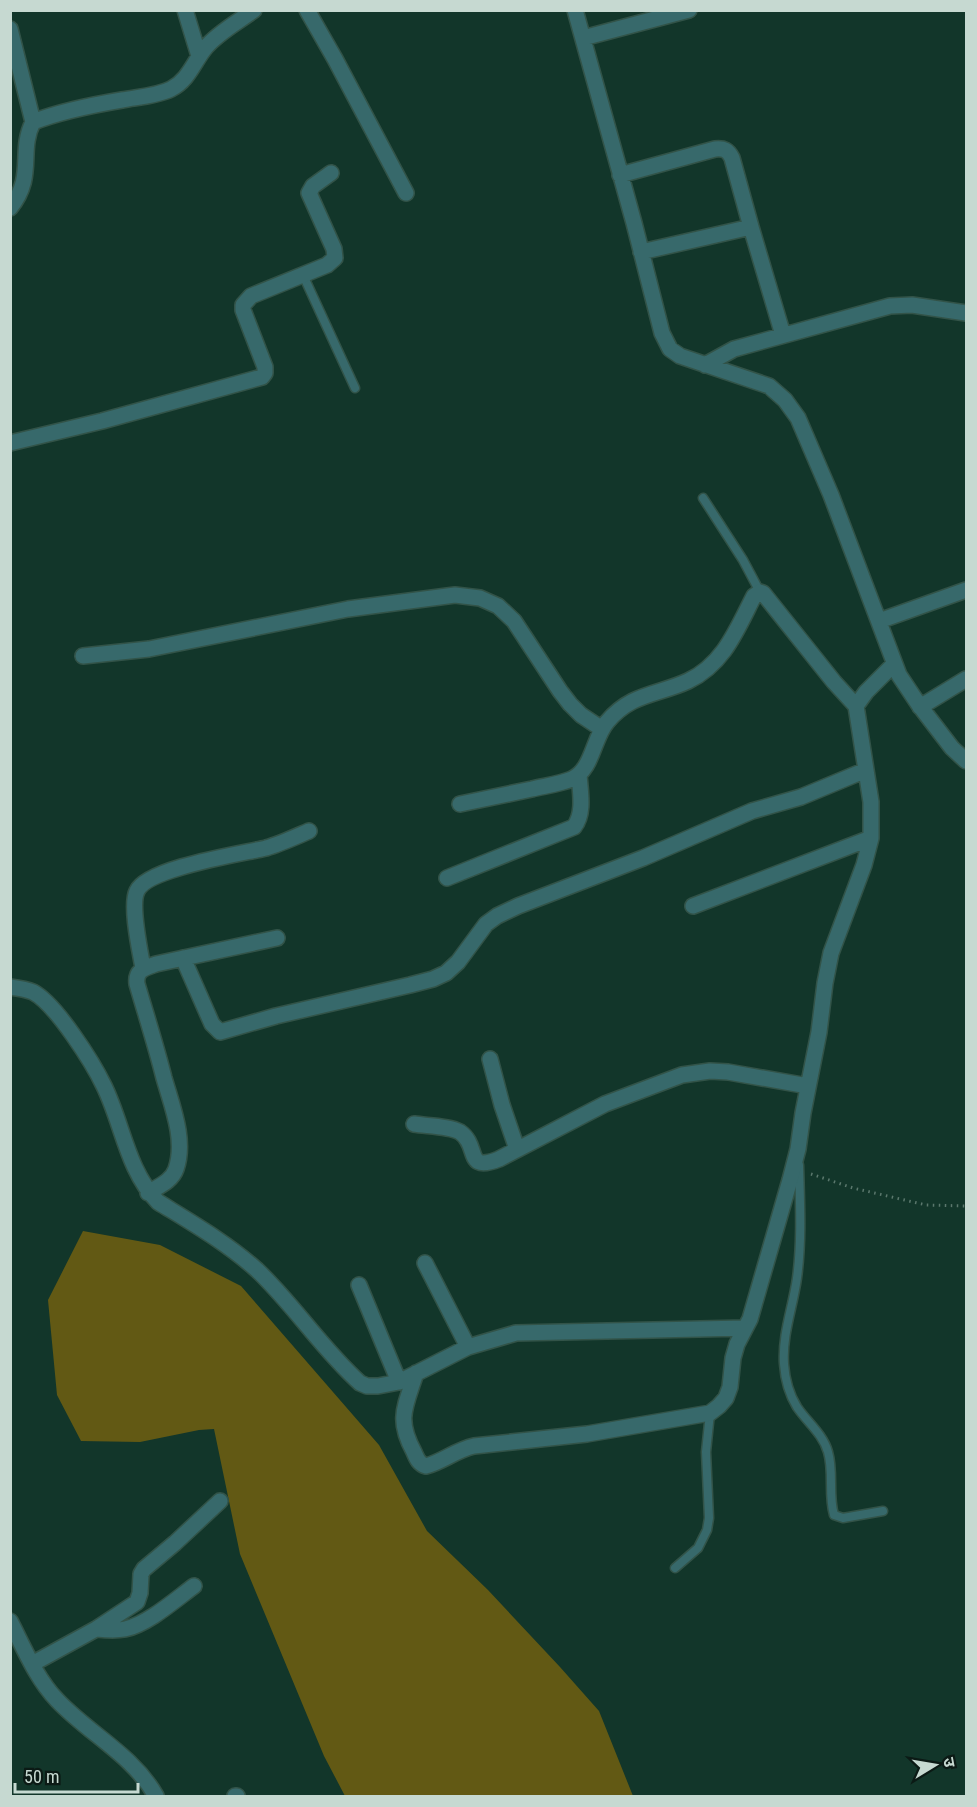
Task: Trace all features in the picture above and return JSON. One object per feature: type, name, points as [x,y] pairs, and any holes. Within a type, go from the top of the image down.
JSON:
[{"type":"street","points":[[185,10],[199,56]]},
{"type":"street","points":[[33,123],[92,105],[171,89],[188,75],[199,56],[216,37],[254,10]]},
{"type":"street","points":[[307,10],[336,59],[406,193]]},
{"type":"street","points":[[575,10],[662,333],[670,350],[680,356],[769,386],[785,400],[798,418],[831,495],[899,675],[952,748],[966,761]]},
{"type":"street","points":[[583,38],[689,10]]},
{"type":"street","points":[[10,29],[33,123],[27,135],[26,175],[23,188],[10,207]]},
{"type":"street","points":[[620,175],[722,148],[728,151],[732,158],[783,335]]},
{"type":"street","points":[[10,443],[102,421],[262,377],[265,367],[243,310],[243,304],[251,296],[327,265],[335,258],[334,249],[309,193],[313,186],[331,172]]},
{"type":"street","points":[[641,252],[751,227]]},
{"type":"street","points":[[705,365],[734,349],[890,306],[912,305],[966,313]]},
{"type":"street","points":[[879,621],[966,590]]},
{"type":"street","points":[[416,1374],[406,1406],[403,1427],[418,1462],[426,1466],[474,1446],[587,1434],[710,1413],[726,1398],[737,1344],[750,1319],[798,1149],[831,953],[864,865],[871,838],[871,802],[856,706],[760,592],[754,596],[731,642],[720,657],[688,681],[636,699],[619,711],[602,729],[585,768],[579,774],[571,779],[460,804]]},
{"type":"street","points":[[83,656],[148,649],[348,609],[455,595],[480,598],[498,606],[514,621],[570,704],[581,715],[602,729]]},
{"type":"street","points":[[856,706],[866,692],[894,664]]},
{"type":"street","points":[[920,706],[966,679]]},
{"type":"street","points":[[183,958],[212,1024],[220,1032],[276,1016],[434,979],[446,973],[458,962],[486,924],[497,916],[643,858],[752,811],[801,797],[866,770]]},
{"type":"street","points":[[447,878],[574,827],[578,823],[581,812],[579,774]]},
{"type":"street","points":[[143,968],[134,904],[135,893],[140,885],[152,878],[186,866],[269,847],[309,831]]},
{"type":"street","points":[[693,906],[871,838]]},
{"type":"street","points":[[148,1193],[173,1175],[179,1154],[178,1137],[154,1038],[136,977],[143,968],[277,938]]},
{"type":"street","points":[[10,987],[33,992],[47,1004],[89,1060],[105,1087],[123,1138],[148,1193],[158,1202],[234,1249],[292,1306],[360,1383],[367,1386],[378,1386],[399,1382],[468,1347],[516,1333],[745,1328]]},
{"type":"street","points":[[490,1059],[502,1105],[518,1149]]},
{"type":"street","points":[[414,1124],[457,1130],[463,1134],[477,1160],[484,1164],[499,1159],[605,1104],[682,1075],[696,1072],[728,1072],[808,1086]]},
{"type":"street","points":[[425,1263],[468,1347]]},
{"type":"street","points":[[359,1285],[399,1382]]},
{"type":"street","points":[[32,1664],[96,1629],[137,1602],[141,1574],[144,1569],[175,1544],[220,1501]]},
{"type":"street","points":[[96,1629],[113,1630],[130,1627],[194,1586]]},
{"type":"street","points":[[10,1621],[46,1689],[59,1703],[132,1764],[147,1792]]},
{"type":"lane","points":[[303,275],[355,388]]},
{"type":"lane","points":[[703,498],[743,560],[760,592]]},
{"type":"lane","points":[[798,1149],[799,1245],[796,1280],[785,1337],[783,1362],[785,1378],[789,1393],[820,1436],[828,1452],[834,1515],[843,1518],[883,1511]]},
{"type":"lane","points":[[675,1568],[698,1548],[708,1530],[706,1452],[710,1413]]},
{"type":"path","points":[[799,1170],[852,1188],[926,1205],[966,1206]]},
{"type":"shaded area","points":[[83,1231],[160,1245],[241,1286],[379,1445],[427,1531],[488,1590],[599,1711],[633,1796],[345,1796],[324,1756],[240,1554],[214,1429],[140,1442],[81,1441],[57,1395],[48,1300]]}]
